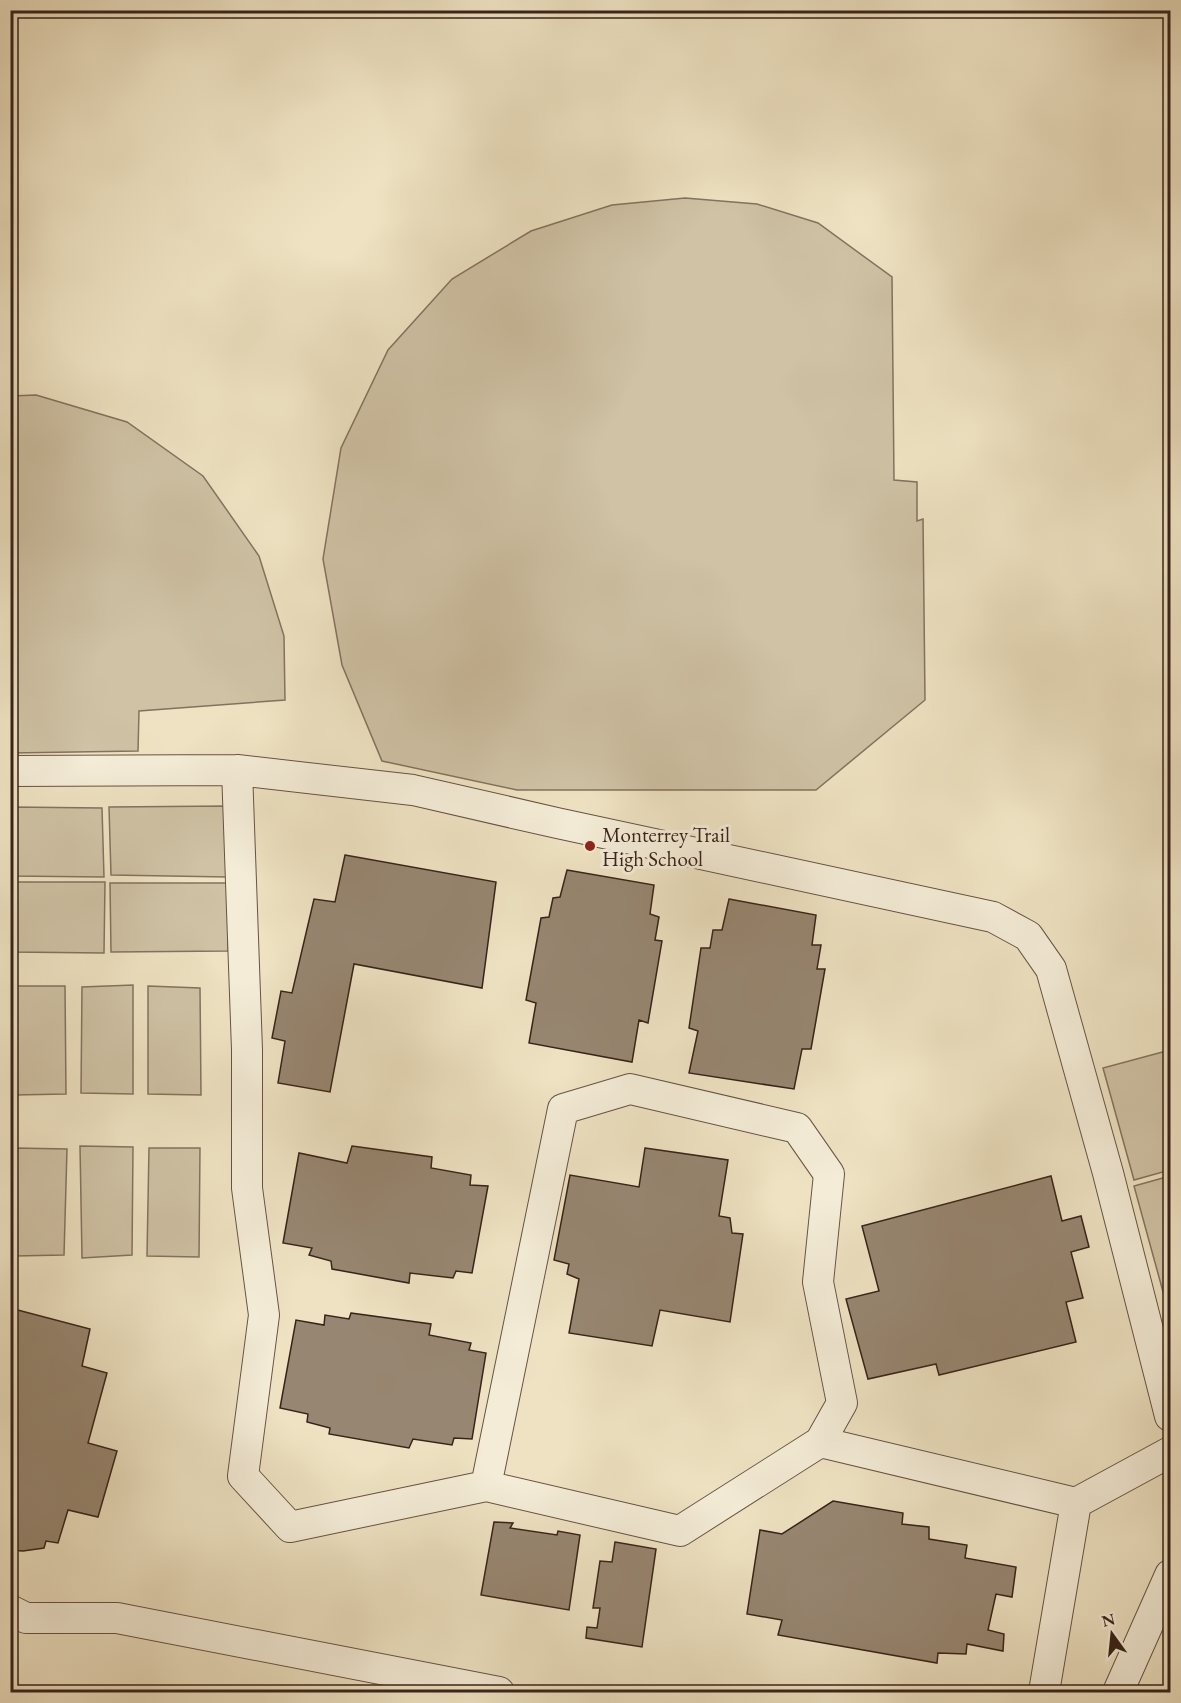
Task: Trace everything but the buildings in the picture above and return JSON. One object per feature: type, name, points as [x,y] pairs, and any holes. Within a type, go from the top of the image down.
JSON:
[{"type":"lane","points":[[10,771],[237,770],[413,790],[993,917],[1028,936],[1051,969],[1108,1173],[1170,1416]]},
{"type":"lane","points":[[237,770],[247,1050],[248,1188],[264,1316],[243,1476],[290,1527],[486,1486],[681,1531],[820,1442],[842,1402],[818,1282],[829,1174],[797,1128],[630,1089],[563,1109],[486,1486]]},
{"type":"lane","points":[[820,1442],[1076,1503],[1170,1452]]},
{"type":"lane","points":[[1044,1692],[1076,1503]]},
{"type":"lane","points":[[1118,1692],[1170,1575]]},
{"type":"lane","points":[[10,1610],[26,1618],[117,1618],[484,1691]]},
{"type":"shaded area","points":[[685,198],[757,204],[818,223],[892,277],[894,480],[917,482],[917,521],[923,519],[925,700],[816,790],[517,790],[382,761],[342,665],[323,559],[341,448],[388,350],[452,279],[531,231],[612,205]]},
{"type":"shaded area","points":[[36,395],[127,422],[203,476],[259,556],[284,636],[285,700],[139,711],[138,751],[11,753],[11,396]]},
{"type":"shaded area","points":[[226,806],[227,877],[111,875],[109,807]]},
{"type":"shaded area","points":[[11,807],[102,808],[104,877],[11,876]]},
{"type":"shaded area","points":[[11,882],[105,882],[104,953],[11,952]]},
{"type":"shaded area","points":[[110,883],[228,883],[228,951],[111,952]]},
{"type":"shaded area","points":[[133,985],[133,1094],[81,1093],[82,987]]},
{"type":"shaded area","points":[[15,986],[65,986],[66,1094],[14,1095]]},
{"type":"shaded area","points":[[148,986],[200,988],[201,1095],[148,1094]]},
{"type":"shaded area","points":[[1170,1050],[1170,1170],[1134,1180],[1103,1068]]},
{"type":"shaded area","points":[[80,1146],[133,1147],[132,1255],[82,1258]]},
{"type":"shaded area","points":[[14,1148],[67,1149],[64,1255],[15,1256]]},
{"type":"shaded area","points":[[149,1148],[200,1148],[199,1257],[147,1256]]},
{"type":"shaded area","points":[[1170,1176],[1170,1297],[1165,1299],[1134,1186]]},
{"type":"place","name":"Monterrey Trail High School","points":[[590,846]]}]
